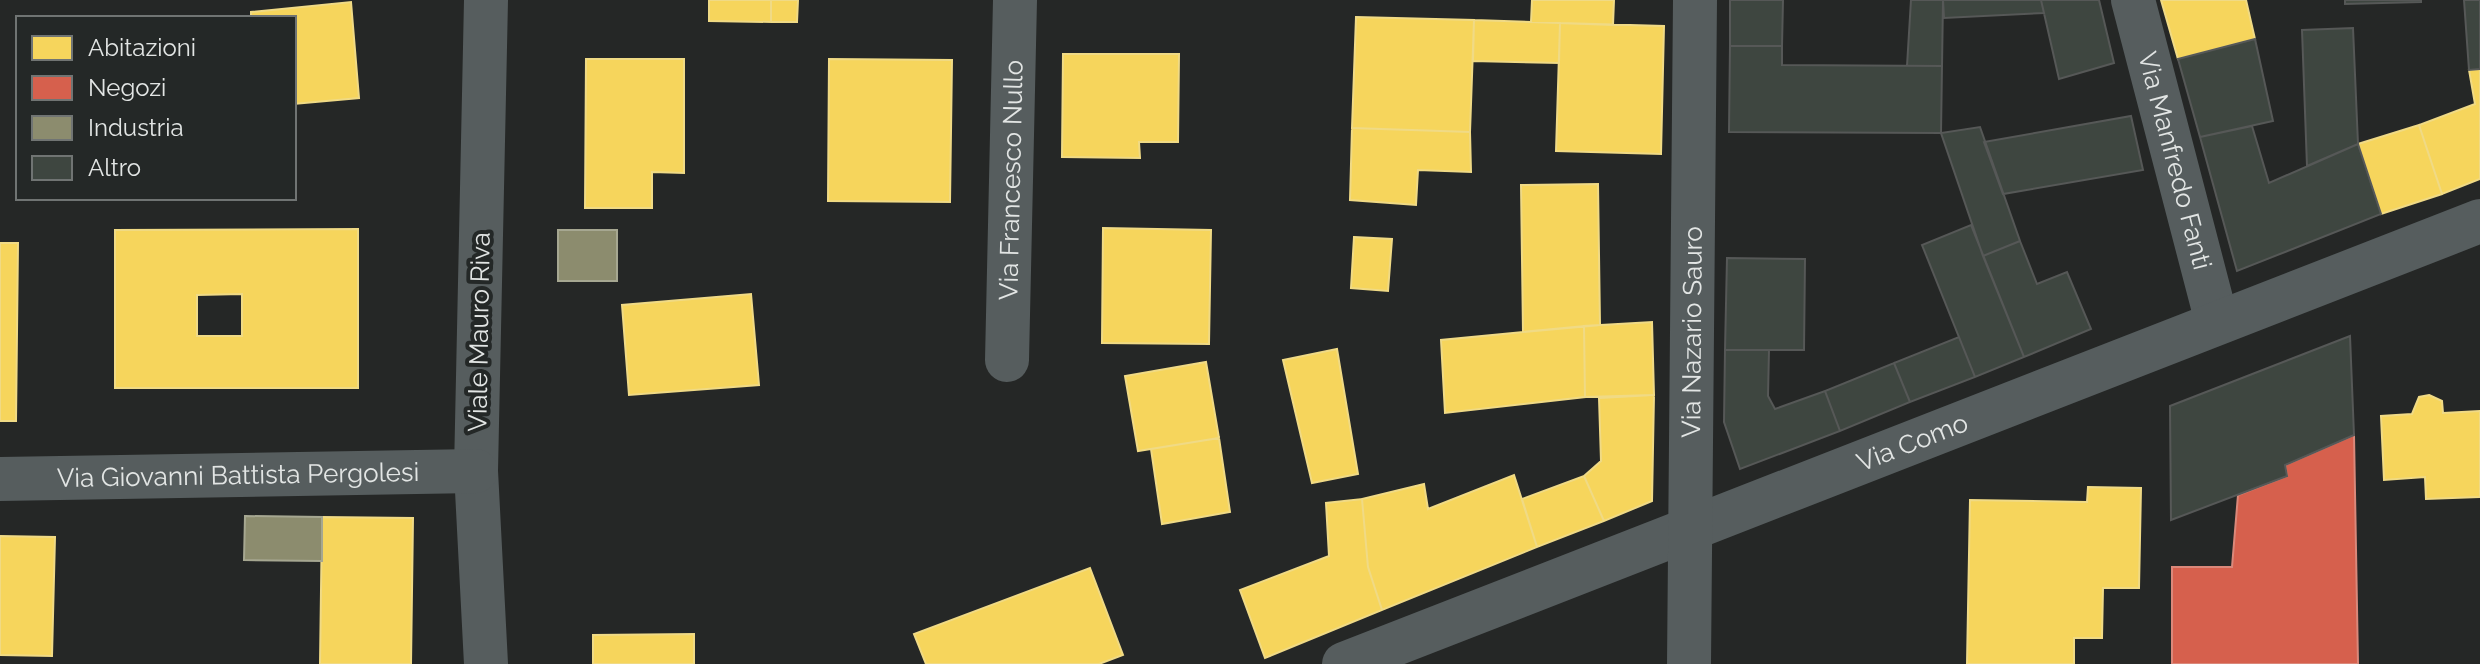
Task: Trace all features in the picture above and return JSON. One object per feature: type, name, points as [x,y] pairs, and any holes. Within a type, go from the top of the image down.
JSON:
[{"type":"street","name":"Viale Mauro Riva","points":[[486,0],[476,471],[486,664]]},
{"type":"street","name":"Via Francesco Nullo","points":[[1007,360],[1015,0]]},
{"type":"street","name":"Via Nazario Sauro","points":[[1689,664],[1693,528],[1695,0]]},
{"type":"street","name":"Via Manfredo Fanti","points":[[2133,0],[2217,322]]},
{"type":"street","name":"Via Como","points":[[1344,664],[2480,221]]},
{"type":"street","name":"Via Giovanni Battista Pergolesi","points":[[0,479],[476,471]]},
{"type":"building: Abitazioni","points":[[709,0],[771,0],[771,22],[709,21]]},
{"type":"building: Abitazioni","points":[[771,0],[798,0],[797,22],[771,22]]},
{"type":"building: Abitazioni","points":[[1532,0],[1614,0],[1613,25],[1531,22]]},
{"type":"building: Abitazioni","points":[[2161,0],[2246,0],[2255,39],[2178,59]]},
{"type":"building: Abitazioni","points":[[351,2],[359,98],[296,104],[296,16],[251,16],[251,12]]},
{"type":"building: Abitazioni","points":[[1356,17],[1474,20],[1470,132],[1352,128]]},
{"type":"building: Abitazioni","points":[[1474,20],[1560,23],[1559,63],[1473,61]]},
{"type":"building: Abitazioni","points":[[1560,23],[1664,26],[1661,154],[1556,151]]},
{"type":"building: Abitazioni","points":[[1063,54],[1179,54],[1178,142],[1139,142],[1140,158],[1062,157]]},
{"type":"building: Abitazioni","points":[[586,59],[684,59],[684,173],[652,172],[652,208],[585,208]]},
{"type":"building: Abitazioni","points":[[829,59],[952,60],[950,202],[828,201]]},
{"type":"building: Abitazioni","points":[[2480,69],[2480,179],[2442,194],[2419,125],[2475,104],[2469,70]]},
{"type":"building: Abitazioni","points":[[2419,125],[2442,194],[2381,214],[2358,144]]},
{"type":"building: Abitazioni","points":[[1352,128],[1470,132],[1471,172],[1418,170],[1416,205],[1350,200]]},
{"type":"building: Abitazioni","points":[[1598,184],[1600,325],[1523,332],[1521,185]]},
{"type":"building: Abitazioni","points":[[1103,228],[1211,230],[1209,344],[1102,343]]},
{"type":"building: Abitazioni","points":[[358,229],[358,388],[115,388],[115,230]],"holes":[[[242,294],[242,336],[197,336],[197,295]]]},
{"type":"building: Abitazioni","points":[[1354,237],[1392,239],[1388,291],[1351,288]]},
{"type":"building: Abitazioni","points":[[0,243],[18,243],[16,421],[0,421]]},
{"type":"building: Abitazioni","points":[[751,294],[759,385],[629,395],[622,305]]},
{"type":"building: Abitazioni","points":[[1652,322],[1654,395],[1585,397],[1584,326]]},
{"type":"building: Abitazioni","points":[[1584,326],[1585,397],[1445,413],[1441,340]]},
{"type":"building: Abitazioni","points":[[1337,349],[1358,474],[1312,483],[1283,360]]},
{"type":"building: Abitazioni","points":[[1206,362],[1219,438],[1138,451],[1125,376]]},
{"type":"building: Abitazioni","points":[[1654,395],[1652,501],[1604,521],[1584,476],[1601,461],[1599,398]]},
{"type":"building: Abitazioni","points":[[2429,395],[2442,401],[2443,413],[2480,411],[2480,497],[2426,499],[2425,477],[2384,480],[2381,416],[2412,414],[2419,397]]},
{"type":"building: Abitazioni","points":[[1219,438],[1230,512],[1162,524],[1151,449]]},
{"type":"building: Abitazioni","points":[[1514,475],[1537,547],[1382,610],[1368,567],[1362,499],[1424,484],[1428,509]]},
{"type":"building: Abitazioni","points":[[1584,476],[1604,521],[1537,547],[1522,499]]},
{"type":"building: Abitazioni","points":[[2088,487],[2141,488],[2139,588],[2103,588],[2102,638],[2074,638],[2074,664],[1967,664],[1970,500],[2087,502]]},
{"type":"building: Abitazioni","points":[[1362,499],[1368,567],[1382,610],[1265,658],[1240,590],[1329,556],[1326,503]]},
{"type":"building: Abitazioni","points":[[322,517],[413,518],[411,664],[320,664]]},
{"type":"building: Abitazioni","points":[[0,536],[55,537],[52,656],[0,655]]},
{"type":"building: Abitazioni","points":[[1090,568],[1123,655],[1099,664],[926,664],[914,634]]},
{"type":"building: Abitazioni","points":[[694,634],[694,664],[593,664],[593,635]]},
{"type":"building: Negozi","points":[[2354,435],[2358,664],[2172,664],[2172,567],[2232,567],[2238,495],[2287,476],[2285,465]]},
{"type":"building: Industria","points":[[558,230],[617,230],[617,281],[558,281]]},
{"type":"building: Industria","points":[[245,516],[322,517],[322,561],[244,560]]},
{"type":"building: Altro","points":[[1730,0],[1783,0],[1782,46],[1730,46]]},
{"type":"building: Altro","points":[[1911,0],[1943,0],[1942,66],[1907,66]]},
{"type":"building: Altro","points":[[1943,0],[2041,0],[2044,13],[1944,18]]},
{"type":"building: Altro","points":[[2041,0],[2099,0],[2114,63],[2059,79]]},
{"type":"building: Altro","points":[[2345,0],[2421,0],[2421,2],[2345,4]]},
{"type":"building: Altro","points":[[2464,0],[2480,0],[2480,69],[2469,70]]},
{"type":"building: Altro","points":[[2353,28],[2358,144],[2307,166],[2302,30]]},
{"type":"building: Altro","points":[[2255,39],[2273,121],[2200,137],[2178,59]]},
{"type":"building: Altro","points":[[1730,46],[1782,46],[1782,65],[1942,66],[1941,133],[1729,132]]},
{"type":"building: Altro","points":[[2131,116],[2143,170],[2003,194],[1984,142]]},
{"type":"building: Altro","points":[[2252,126],[2269,183],[2358,144],[2381,214],[2237,271],[2200,137]]},
{"type":"building: Altro","points":[[1980,127],[2020,241],[1983,256],[1941,133]]},
{"type":"building: Altro","points":[[1971,225],[2024,357],[1975,377],[1922,245]]},
{"type":"building: Altro","points":[[2020,241],[2037,284],[2067,272],[2091,329],[2024,357],[1983,256]]},
{"type":"building: Altro","points":[[1727,258],[1805,259],[1804,350],[1725,350]]},
{"type":"building: Altro","points":[[2350,336],[2354,435],[2285,465],[2287,476],[2171,520],[2170,406]]},
{"type":"building: Altro","points":[[1959,337],[1975,377],[1910,402],[1894,363]]},
{"type":"building: Altro","points":[[1725,350],[1769,350],[1768,396],[1775,409],[1825,391],[1840,431],[1740,469],[1724,422]]},
{"type":"building: Altro","points":[[1894,363],[1910,402],[1840,431],[1825,391]]}]
